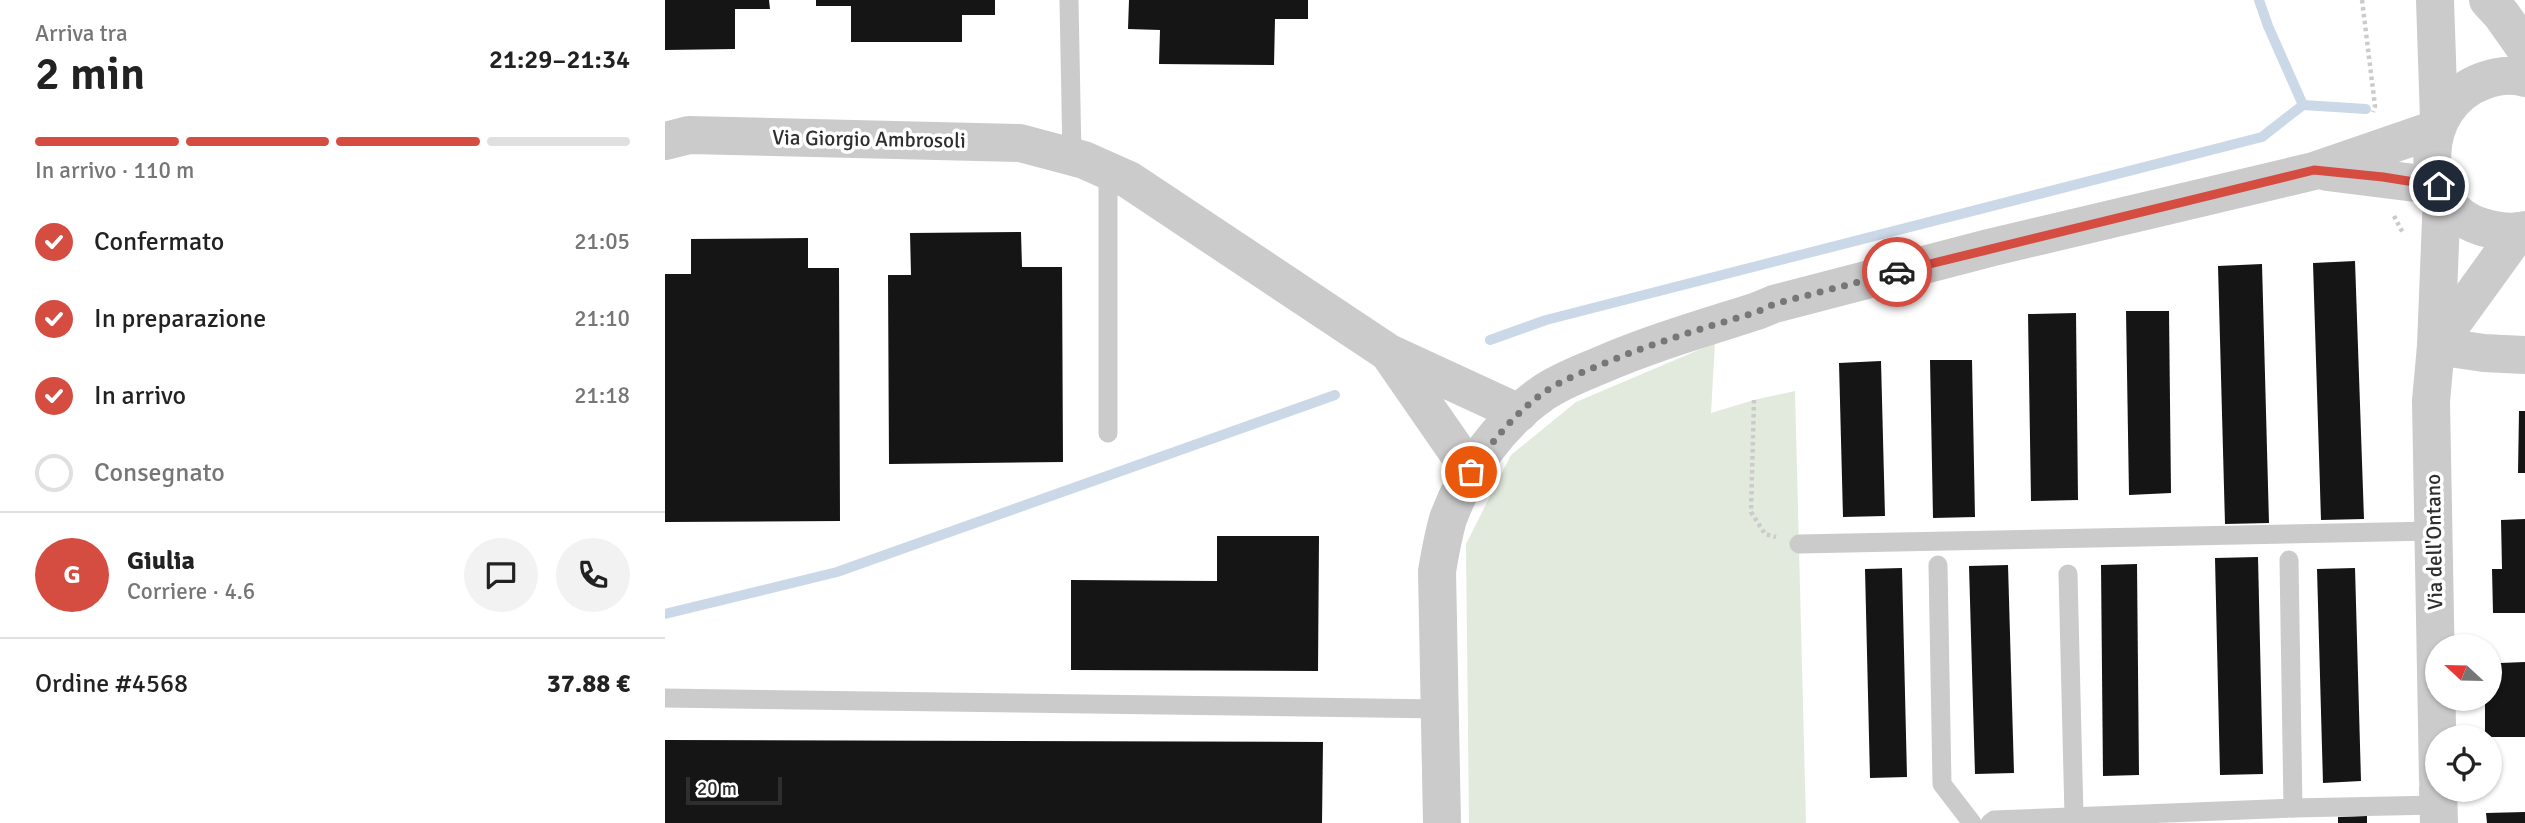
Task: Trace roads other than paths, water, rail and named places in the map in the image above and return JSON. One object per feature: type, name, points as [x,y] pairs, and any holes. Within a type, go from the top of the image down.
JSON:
[{"type":"street","name":"Via dell'Ontano","points":[[2435,0],[2437,124],[2432,144],[2433,170],[2440,190],[2436,346],[2431,401],[2437,725]]},
{"type":"street","points":[[2505,13],[2525,48]]},
{"type":"street","points":[[1442,823],[1437,571],[1448,520],[1481,457],[1519,413],[1545,392],[1631,352],[1774,304],[1989,248],[2314,170],[2437,124],[2453,99],[2472,85],[2494,77],[2525,78]]},
{"type":"street","name":"Via Giorgio Ambrosoli","points":[[665,141],[689,135],[1020,143],[1072,156],[1108,170],[1147,191],[1389,353],[1519,413]]},
{"type":"street","points":[[2314,170],[2383,177],[2440,190],[2456,212],[2475,225],[2497,231],[2522,230]]},
{"type":"street","points":[[2522,230],[2436,346],[2484,353],[2525,355]]},
{"type":"street","name":"Via Giorgio Ambrosoli","points":[[1389,353],[1481,457]]},
{"type":"lane","points":[[1069,0],[1072,156]]},
{"type":"lane","points":[[1108,170],[1108,433]]},
{"type":"lane","points":[[1799,544],[2434,531]]},
{"type":"lane","points":[[2288,559],[2293,808]]},
{"type":"lane","points":[[1937,565],[1942,784],[1972,823]]},
{"type":"lane","points":[[2068,574],[2074,816]]},
{"type":"lane","points":[[665,698],[1440,709]]},
{"type":"lane","points":[[1990,823],[1994,820],[2074,816],[2255,816],[2293,808],[2425,800]]},
{"type":"waterway","points":[[2259,0],[2303,105],[2366,109]]},
{"type":"waterway","points":[[1490,340],[1546,320],[2262,137],[2303,105]]},
{"type":"waterway","points":[[665,614],[837,572],[1335,395]]}]
